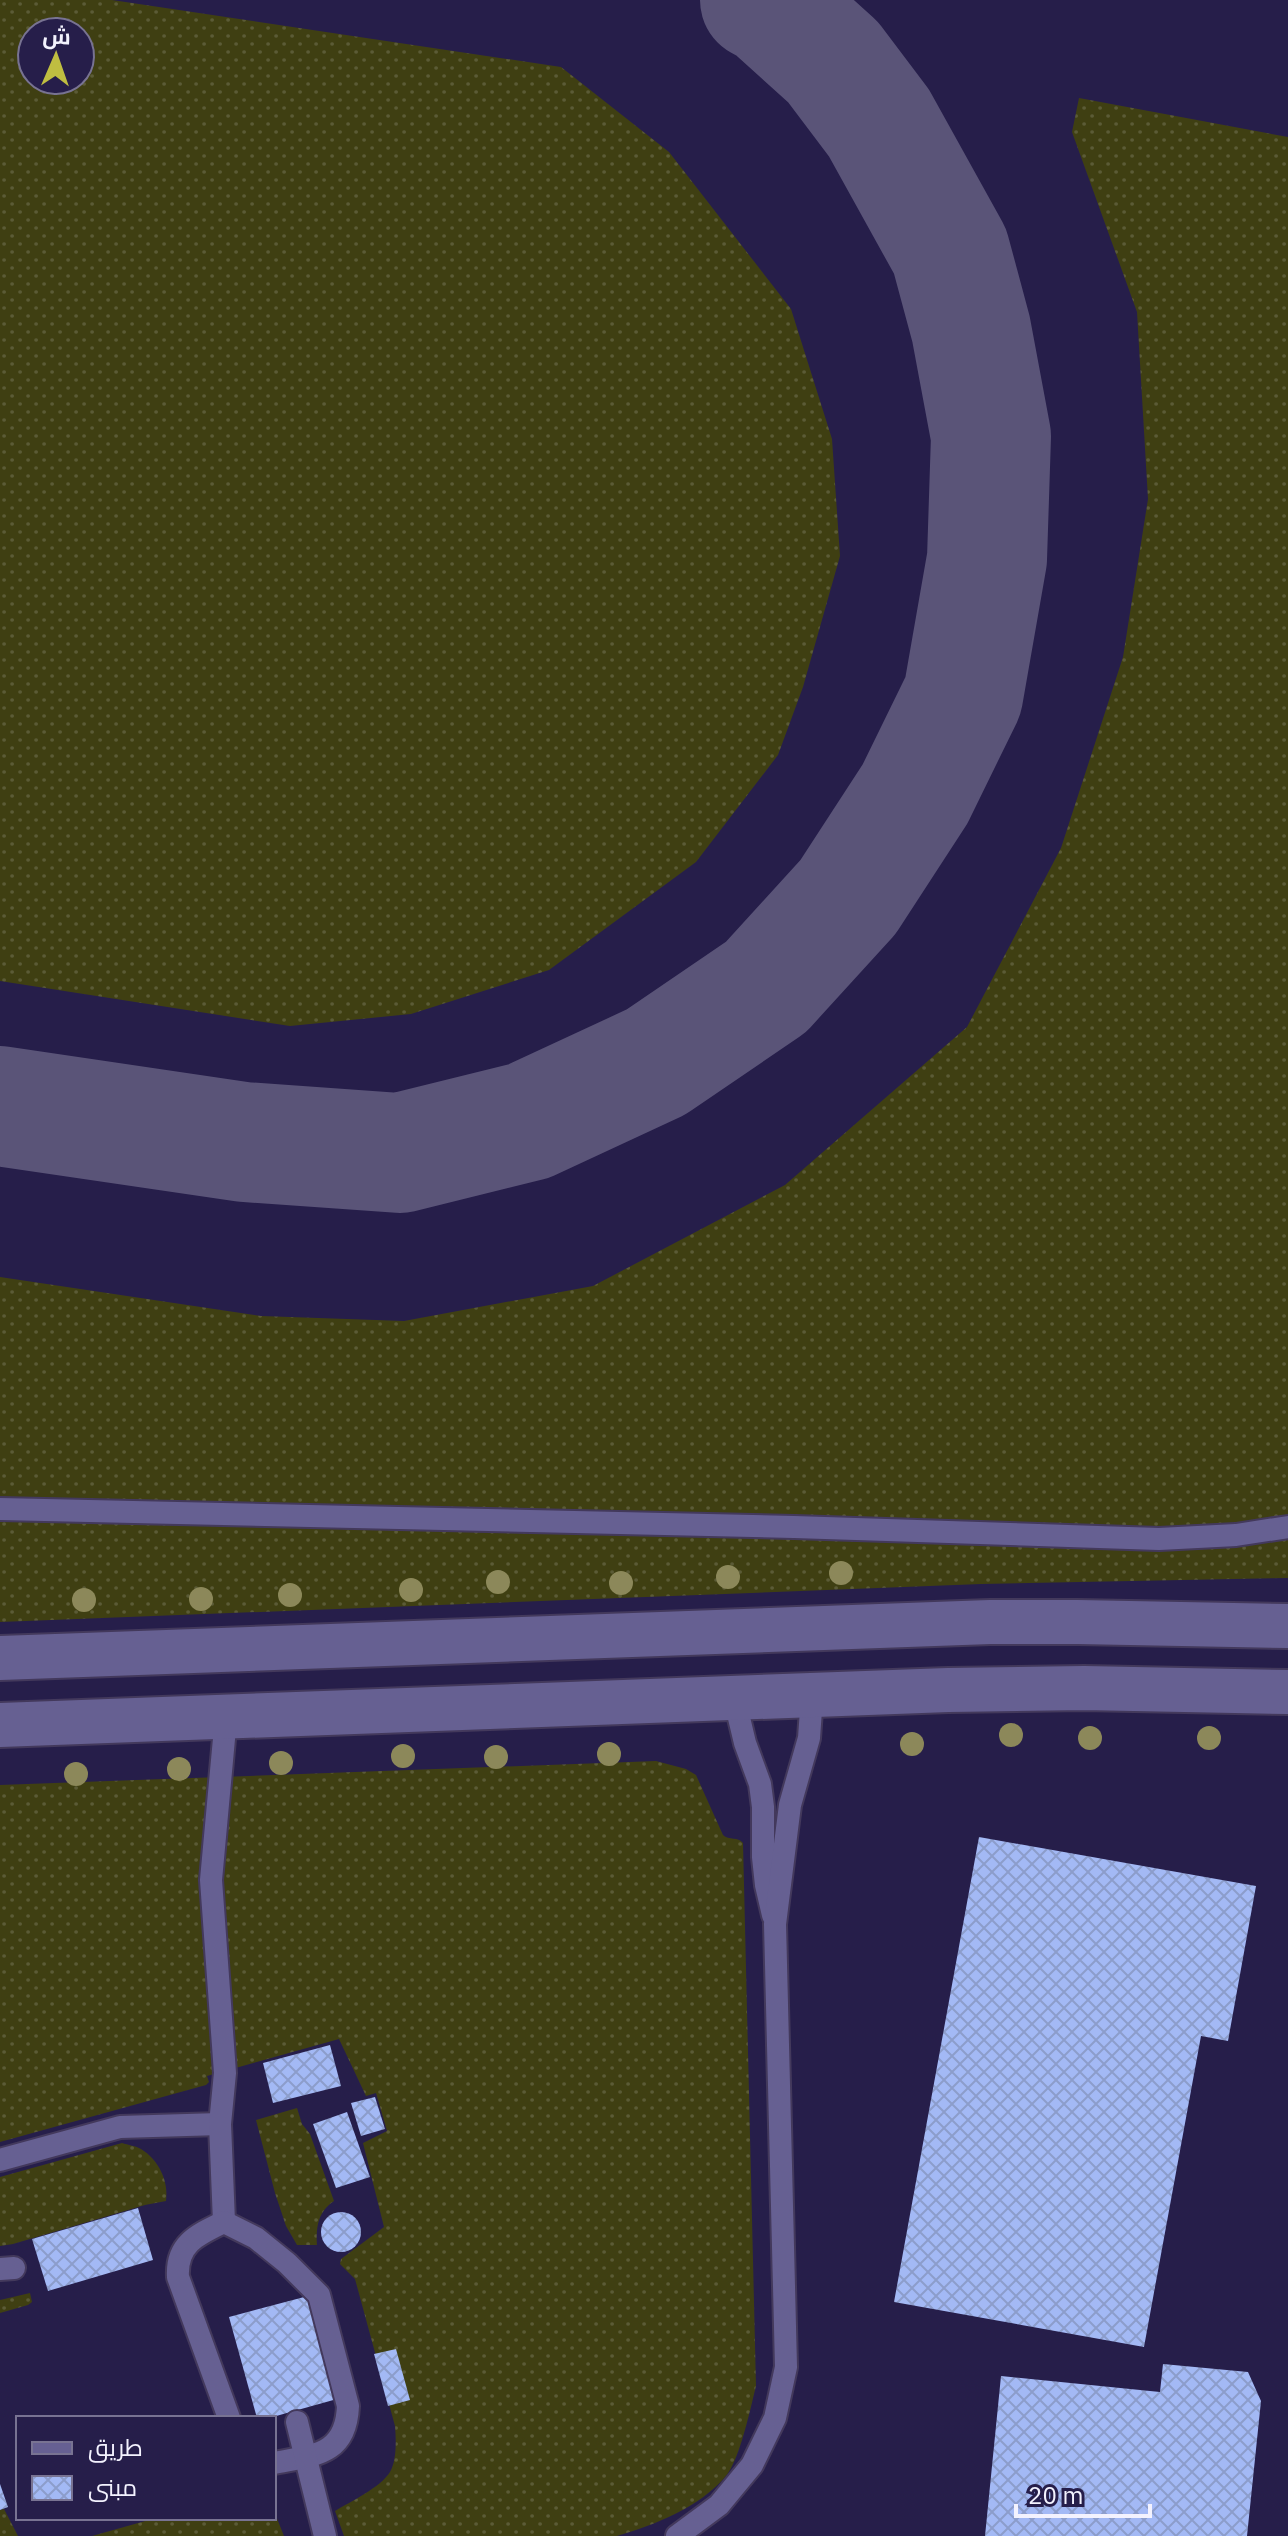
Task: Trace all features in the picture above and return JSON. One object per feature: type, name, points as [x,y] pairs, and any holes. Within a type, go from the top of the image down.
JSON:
[{"type":"street","points":[[0,1658],[1004,1622],[1288,1626]]},
{"type":"street","points":[[808,1630],[812,1696]]},
{"type":"street","points":[[730,1632],[734,1697]]},
{"type":"street","points":[[0,1725],[948,1690],[1084,1688],[1288,1692]]},
{"type":"lane","points":[[0,1509],[794,1527],[1159,1539],[1236,1535],[1288,1527]]},
{"type":"lane","points":[[677,2536],[719,2505],[752,2465],[775,2418],[786,2367],[775,1924],[790,1805],[809,1738],[812,1696]]},
{"type":"lane","points":[[734,1697],[745,1743],[760,1784],[766,1885],[775,1924]]},
{"type":"lane","points":[[224,2222],[220,2124],[225,2073],[211,1880],[226,1717]]},
{"type":"lane","points":[[0,2160],[120,2127],[220,2124]]},
{"type":"lane","points":[[224,2222],[203,2232],[182,2249],[177,2263],[178,2277],[228,2416]]},
{"type":"lane","points":[[224,2222],[256,2238],[319,2295],[348,2406],[347,2423],[340,2439],[327,2451],[276,2463]]},
{"type":"lane","points":[[297,2422],[325,2536]]},
{"type":"shaded area","points":[[0,0],[112,0],[561,67],[669,152],[791,309],[832,439],[840,556],[803,687],[778,755],[696,862],[549,970],[411,1014],[290,1026],[0,981]]},
{"type":"shaded area","points":[[1079,98],[1288,137],[1288,1578],[981,1584],[0,1622],[0,1277],[261,1316],[404,1321],[593,1286],[785,1185],[967,1027],[1061,848],[1123,657],[1148,499],[1137,312],[1072,132]]},
{"type":"shaded area","points":[[656,1761],[696,1775],[723,1835],[743,1843],[756,2386],[736,2458],[726,2476],[690,2506],[617,2536],[344,2536],[335,2511],[386,2478],[396,2449],[395,2426],[355,2279],[340,2264],[341,2259],[384,2227],[363,2143],[387,2131],[376,2093],[366,2096],[339,2039],[207,2076],[209,2082],[206,2085],[0,2142],[0,1785]]},
{"type":"shaded area","points":[[297,2108],[302,2124],[310,2134],[334,2201],[319,2220],[317,2245],[297,2245],[286,2226],[256,2120]]},
{"type":"shaded area","points":[[122,2143],[141,2149],[158,2165],[164,2179],[166,2201],[0,2246],[0,2177]]},
{"type":"shaded area","points":[[30,2293],[32,2302],[28,2305],[0,2313],[0,2300]]},
{"type":"shaded area","points":[[4,2509],[18,2536],[0,2536],[0,2510]]},
{"type":"shaded area","points":[[276,2516],[284,2536],[92,2536],[149,2520],[276,2520]]},
{"type":"building","points":[[979,1837],[1256,1886],[1228,2041],[1201,2036],[1144,2347],[894,2302]]},
{"type":"building","points":[[330,2045],[341,2086],[273,2103],[263,2063]]},
{"type":"building","points":[[375,2097],[385,2129],[361,2136],[351,2103]]},
{"type":"building","points":[[347,2112],[370,2177],[336,2188],[313,2124]]},
{"type":"building","points":[[138,2208],[153,2260],[48,2291],[32,2239]]},
{"type":"building","points":[[341,2212],[355,2218],[361,2232],[355,2246],[341,2252],[327,2246],[321,2232],[327,2218]]},
{"type":"building","points":[[308,2296],[337,2399],[276,2416],[256,2416],[229,2317]]},
{"type":"building","points":[[396,2349],[410,2400],[388,2406],[374,2354]]},
{"type":"building","points":[[1163,2364],[1248,2372],[1261,2401],[1247,2536],[985,2536],[1001,2376],[1160,2392]]},
{"type":"building","points":[[0,2484],[8,2507],[0,2510]]},
{"type":"taxiway","points":[[0,1106],[244,1142],[400,1153],[529,1121],[656,1062],[766,987],[848,897],[915,794],[963,696],[987,559],[991,436],[971,329],[950,251],[879,123],[833,62],[771,6],[760,0]]}]
